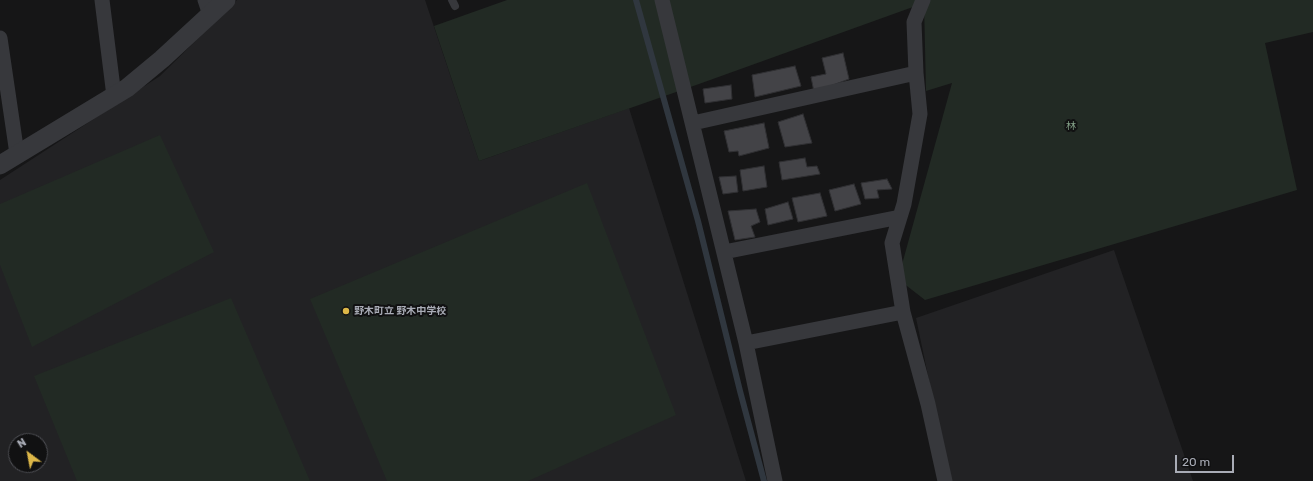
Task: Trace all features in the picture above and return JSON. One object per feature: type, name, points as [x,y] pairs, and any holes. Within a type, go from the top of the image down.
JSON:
[{"type":"street","points":[[102,0],[114,96]]},
{"type":"street","points":[[0,165],[126,88],[162,60],[208,8],[226,0]]},
{"type":"street","points":[[662,0],[746,344],[776,481]]},
{"type":"street","points":[[923,0],[914,22],[916,73],[920,114],[904,204],[892,244],[903,312],[928,404],[944,481]]},
{"type":"street","points":[[0,38],[17,154]]},
{"type":"street","points":[[692,123],[916,73]]},
{"type":"street","points":[[724,252],[900,218]]},
{"type":"street","points":[[746,344],[903,312]]},
{"type":"shaded area","name":"野木町立 野木中学校","points":[[237,0],[425,0],[479,161],[629,108],[746,481],[0,481],[0,180],[160,76]]},
{"type":"shaded area","points":[[1114,250],[1193,481],[950,481],[916,318]]},
{"type":"green space","name":"林","points":[[507,0],[1313,0],[1313,32],[1265,43],[1297,190],[925,300],[898,279],[952,83],[926,91],[924,3],[479,161],[434,26]]},
{"type":"green space","points":[[160,135],[214,252],[32,347],[0,265],[0,204]]},
{"type":"green space","points":[[587,183],[676,415],[528,481],[387,481],[310,299]]},
{"type":"green space","points":[[231,298],[310,481],[77,481],[34,376]]},
{"type":"building","points":[[843,53],[849,79],[814,92],[811,77],[826,74],[822,58]]},
{"type":"building","points":[[795,66],[801,86],[755,97],[752,75]]},
{"type":"building","points":[[731,85],[732,99],[705,103],[703,89]]},
{"type":"building","points":[[803,114],[812,143],[785,147],[778,122]]},
{"type":"building","points":[[764,123],[769,148],[739,156],[738,151],[729,152],[724,131]]},
{"type":"building","points":[[805,158],[807,167],[817,166],[820,174],[782,180],[779,162]]},
{"type":"building","points":[[764,166],[767,187],[743,191],[740,170]]},
{"type":"building","points":[[736,176],[738,192],[723,194],[719,177]]},
{"type":"building","points":[[887,179],[892,189],[877,190],[879,198],[865,199],[861,183]]},
{"type":"building","points":[[854,184],[861,204],[835,211],[829,190]]},
{"type":"building","points":[[820,193],[827,216],[798,222],[792,198]]},
{"type":"building","points":[[788,202],[793,219],[768,225],[765,209]]},
{"type":"building","points":[[756,209],[760,222],[751,226],[755,237],[735,240],[728,211]]},
{"type":"waterway","points":[[636,0],[698,221],[764,481]]},
{"type":"place","name":"野木町立 野木中学校","points":[[346,311]]}]
